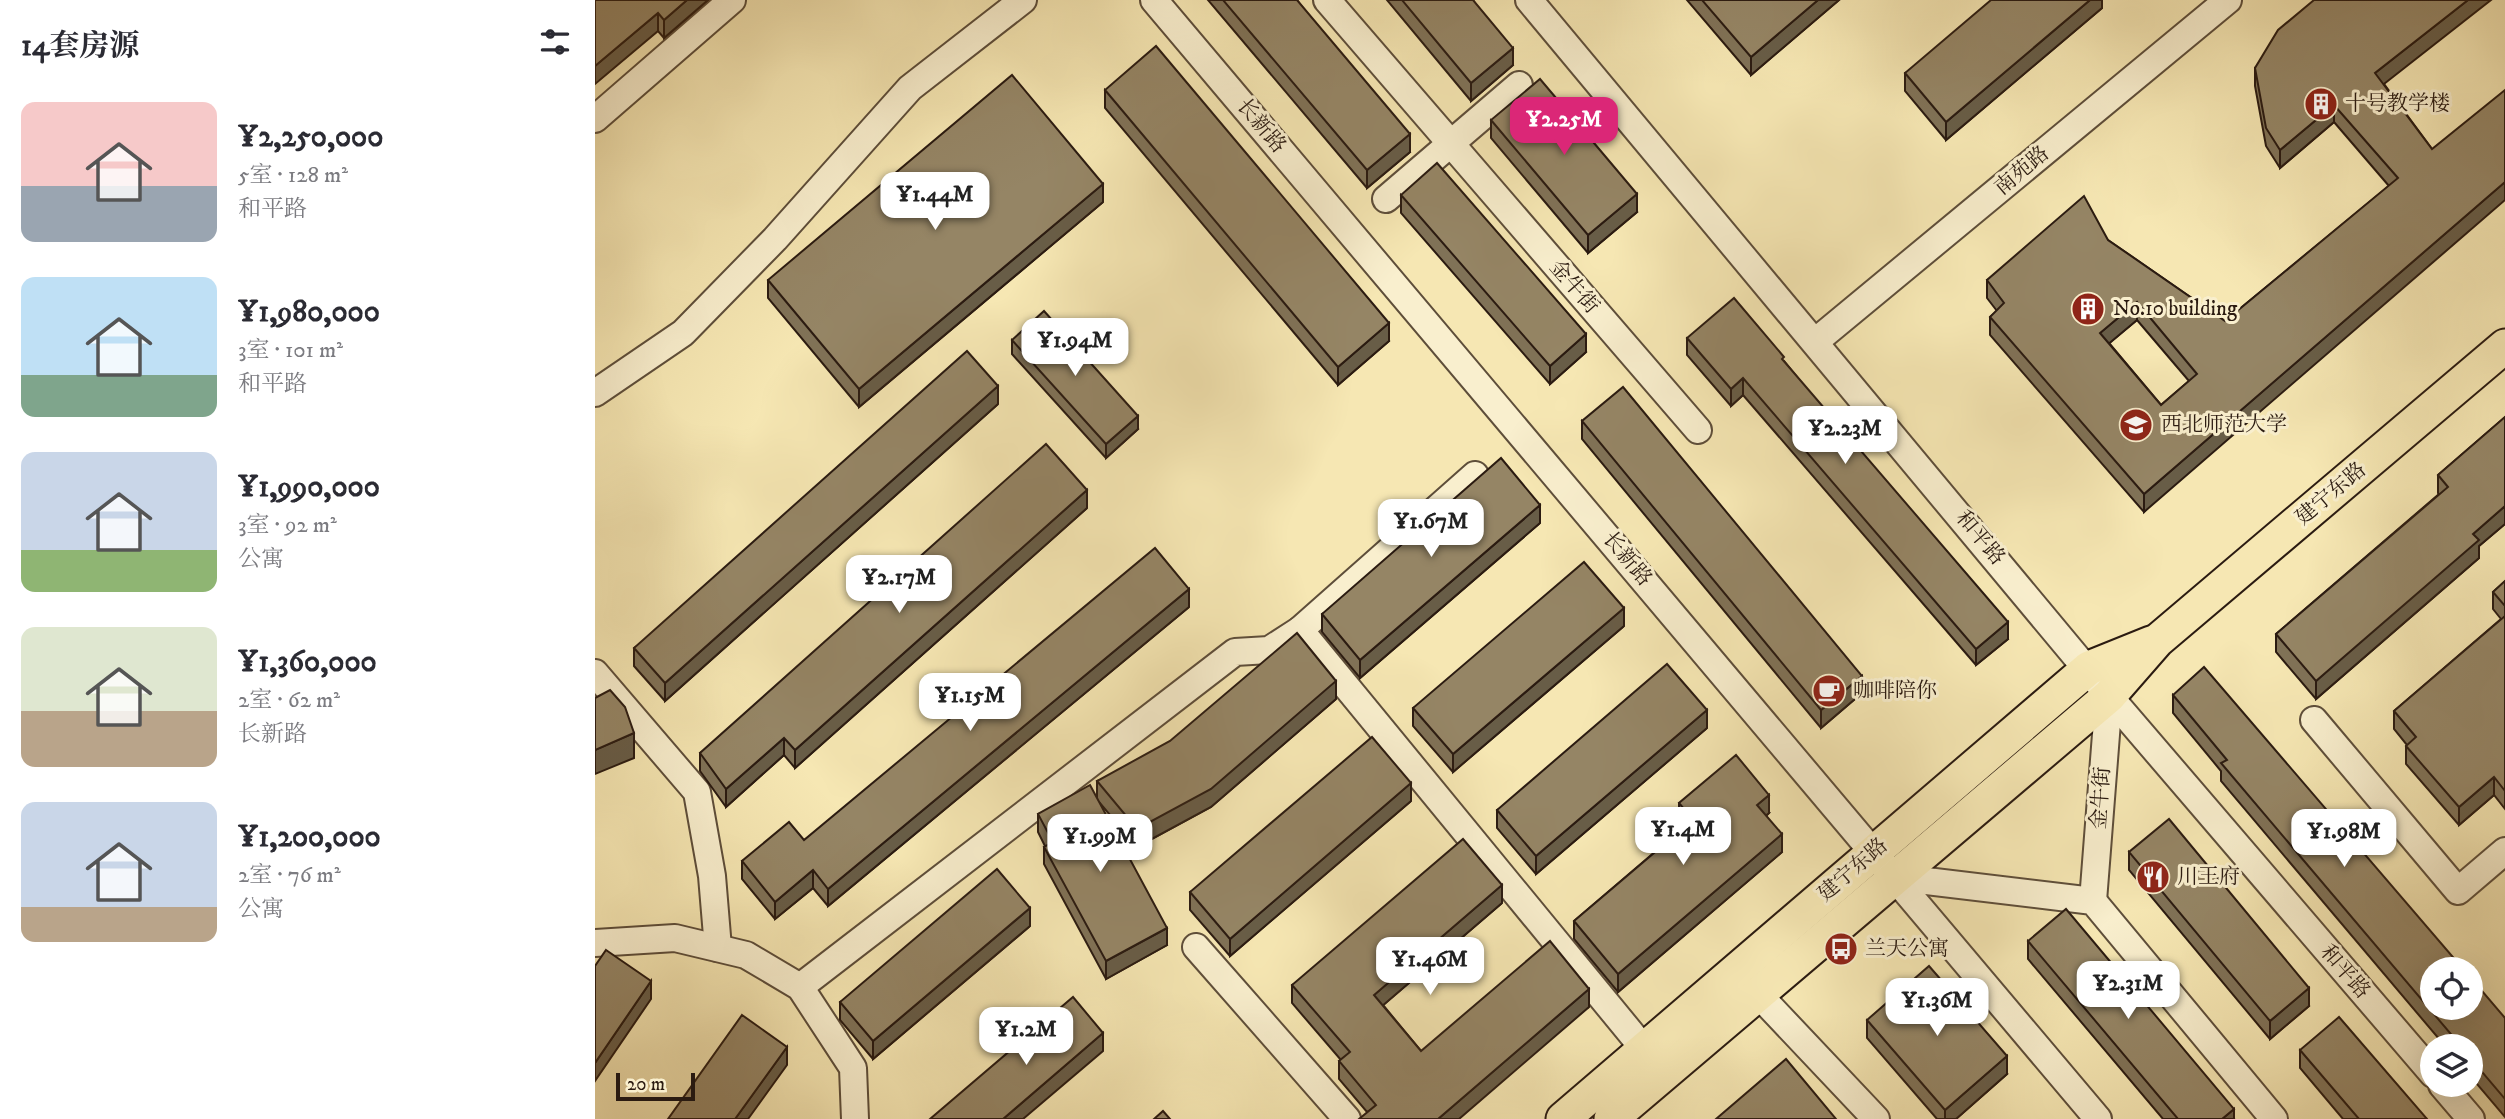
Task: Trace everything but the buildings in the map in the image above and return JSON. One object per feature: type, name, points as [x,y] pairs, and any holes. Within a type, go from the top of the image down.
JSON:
[{"type":"main road","name":"建宁东路","points":[[1563,1119],[1644,1049],[2109,696],[2157,641],[2505,346]]},
{"type":"main road","name":"建宁东路","points":[[1611,1119],[1757,993],[1883,865],[2089,668],[2157,641]]},
{"type":"street","points":[[599,116],[732,0]]},
{"type":"street","points":[[595,393],[683,332],[775,239],[910,88],[1023,0]]},
{"type":"street","name":"长新路","points":[[1154,0],[2098,1119]]},
{"type":"street","name":"金牛街","points":[[1327,0],[1698,429]]},
{"type":"street","name":"和平路","points":[[1529,0],[2089,668],[2109,696],[2420,1059]]},
{"type":"street","name":"南苑路","points":[[1816,341],[2228,0]]},
{"type":"street","points":[[1386,199],[1519,85]]},
{"type":"street","points":[[800,988],[1235,652],[1269,650],[1300,630],[1475,475]]},
{"type":"street","points":[[1300,630],[1644,1049]]},
{"type":"street","points":[[595,673],[697,792],[712,876],[718,948]]},
{"type":"street","name":"金牛街","points":[[2093,901],[2109,696]]},
{"type":"street","points":[[2314,720],[2458,891],[2505,851]]},
{"type":"street","points":[[1883,865],[2093,901],[2274,1119]]},
{"type":"street","points":[[595,943],[675,938],[746,955],[800,988],[853,1068],[855,1119]]},
{"type":"street","points":[[1196,947],[1347,1119]]},
{"type":"street","points":[[1757,993],[1876,1119]]},
{"type":"street","points":[[2452,1097],[2471,1119]]},
{"type":"place","name":"十号教学楼","points":[[2321,104]]},
{"type":"place","name":"No.10 building","points":[[2088,309]]},
{"type":"place","name":"西北师范大学","points":[[2136,425]]},
{"type":"place","name":"咖啡陪你","points":[[1829,691]]},
{"type":"place","name":"川王府","points":[[2153,877]]},
{"type":"place","name":"兰天公寓","points":[[1841,949]]}]
